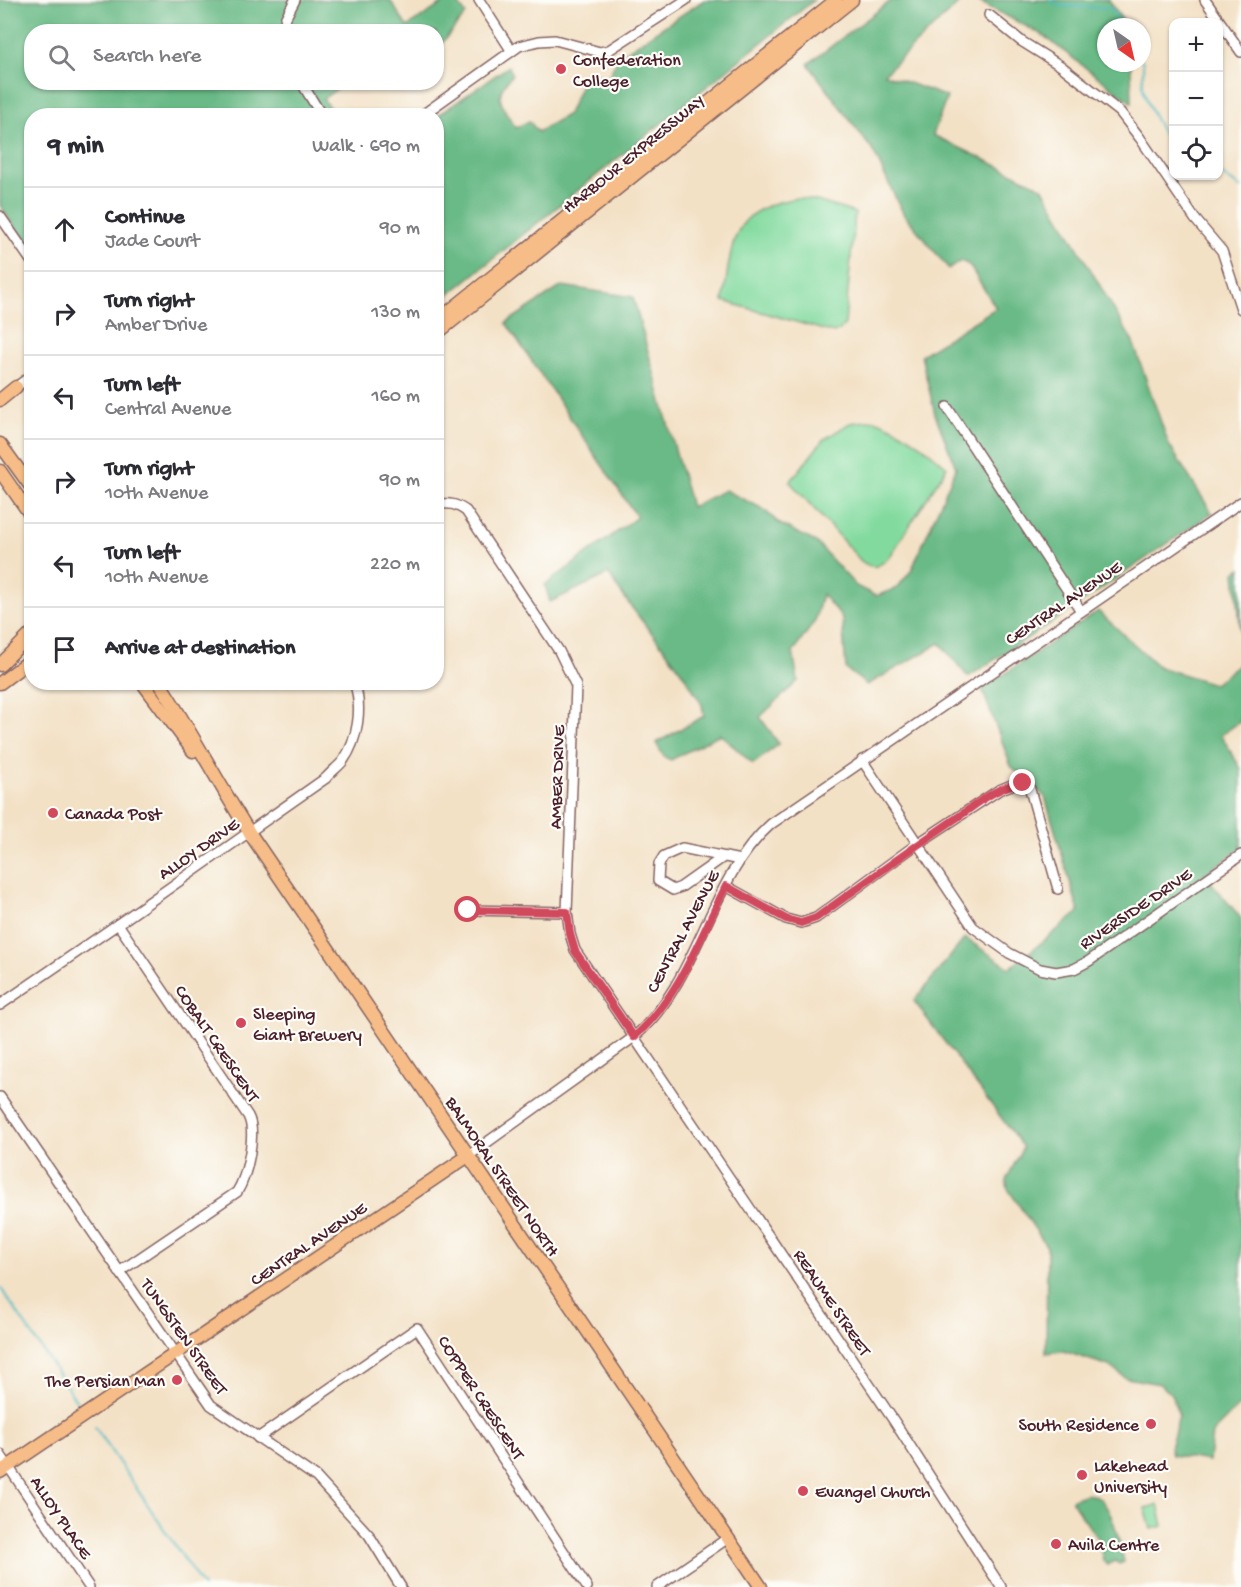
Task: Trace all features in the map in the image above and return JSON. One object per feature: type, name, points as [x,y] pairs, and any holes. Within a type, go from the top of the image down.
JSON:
[{"type":"main road","name":"HARBOUR EXPRESSWAY","points":[[444,316],[836,0]]},
{"type":"main road","name":"HARBOUR EXPRESSWAY","points":[[444,328],[852,0]]},
{"type":"main road","points":[[0,393],[16,387]]},
{"type":"main road","points":[[0,400],[16,387]]},
{"type":"main road","points":[[0,446],[24,477]]},
{"type":"main road","points":[[0,471],[24,506]]},
{"type":"main road","points":[[0,665],[24,641]]},
{"type":"main road","points":[[0,671],[24,652]]},
{"type":"main road","points":[[0,683],[24,665]]},
{"type":"main road","points":[[0,690],[24,674]]},
{"type":"main road","name":"BALMORAL STREET NORTH","points":[[146,690],[218,783]]},
{"type":"main road","name":"BALMORAL STREET NORTH","points":[[166,690],[218,783],[249,832],[761,1587]]},
{"type":"main road","name":"CENTRAL AVENUE","points":[[4,1469],[468,1156]]},
{"type":"street","points":[[285,24],[295,0]]},
{"type":"street","points":[[479,0],[511,50]]},
{"type":"street","points":[[432,108],[504,58],[511,50],[529,43],[555,40],[600,52],[609,50],[686,0]]},
{"type":"street","points":[[1205,0],[1241,52]]},
{"type":"street","points":[[989,15],[1021,41],[1061,66],[1120,112],[1195,219],[1222,251],[1241,309]]},
{"type":"street","points":[[306,90],[317,108]]},
{"type":"street","points":[[0,216],[24,250]]},
{"type":"street","points":[[16,387],[24,381]]},
{"type":"street","points":[[947,407],[1081,611]]},
{"type":"street","name":"CENTRAL AVENUE","points":[[468,1156],[649,1024],[672,992],[740,860],[748,847],[771,824],[1241,502]]},
{"type":"street","name":"AMBER DRIVE","points":[[444,503],[457,505],[466,511],[560,651],[576,686],[567,912],[570,934],[575,951],[634,1037]]},
{"type":"street","name":"ALLOY DRIVE","points":[[0,1005],[326,778],[343,761],[352,743],[357,728],[358,704],[355,690]]},
{"type":"street","name":"RIVERSIDE DRIVE","points":[[862,760],[973,927],[1009,953],[1040,969],[1056,972],[1074,969],[1089,961],[1241,855]]},
{"type":"street","points":[[726,886],[786,919],[801,923],[816,918],[917,844],[999,790],[1014,783],[1023,783],[1029,786],[1059,889]]},
{"type":"street","points":[[722,858],[681,887],[673,890],[658,881],[659,864],[664,856],[682,848],[740,860]]},
{"type":"street","points":[[468,910],[567,912]]},
{"type":"street","name":"COBALT CRESCENT","points":[[118,924],[248,1116],[253,1128],[244,1176],[237,1192],[119,1272]]},
{"type":"street","name":"REAUME STREET","points":[[634,1037],[894,1421],[1001,1587]]},
{"type":"street","name":"TUNGSTEN STREET","points":[[0,1096],[211,1405],[316,1477],[369,1535],[402,1587]]},
{"type":"street","name":"COPPER CRESCENT","points":[[258,1438],[417,1328],[586,1587]]},
{"type":"street","points":[[0,1454],[4,1469]]},
{"type":"street","name":"ALLOY PLACE","points":[[4,1469],[89,1587]]},
{"type":"street","points":[[657,1587],[728,1538]]},
{"type":"green space","points":[[0,0],[390,0],[405,24],[24,24],[24,90],[335,90],[323,99],[330,108],[24,108],[24,242],[0,205]]},
{"type":"green space","points":[[448,0],[455,0],[466,14],[444,41],[444,24],[412,24]]},
{"type":"green space","points":[[704,0],[814,0],[444,298],[444,111],[509,66],[512,75],[500,96],[503,107],[516,128],[529,121],[538,132],[568,114],[586,73],[608,78],[619,56]]},
{"type":"green space","points":[[892,0],[962,0],[884,74],[947,97],[933,135],[1042,187],[1133,342],[1169,445],[1212,513],[968,677],[940,643],[867,685],[846,669],[842,618],[822,594],[815,621],[793,652],[798,681],[760,717],[779,744],[753,764],[720,734],[671,760],[664,757],[656,743],[704,716],[702,705],[681,671],[631,607],[609,574],[550,602],[545,585],[637,517],[506,323],[562,286],[633,297],[691,507],[725,490],[763,509],[780,524],[816,542],[856,586],[876,596],[897,588],[911,571],[956,468],[935,414],[921,355],[996,308],[969,265],[961,261],[949,269],[903,213],[873,151],[808,64]]},
{"type":"green space","points":[[976,0],[1109,0],[1121,18],[1097,18],[1097,72],[1131,72],[1132,103],[1041,34]]},
{"type":"green space","points":[[797,198],[817,201],[855,213],[845,324],[834,333],[723,301],[733,246],[746,220],[774,203]]},
{"type":"green space","points":[[875,420],[913,440],[947,467],[889,558],[878,565],[869,566],[861,561],[790,482],[823,440],[850,423]]},
{"type":"green space","points":[[1241,568],[1241,634],[1235,572]]},
{"type":"green space","points":[[1098,611],[1159,667],[1214,684],[1241,663],[1241,721],[1221,735],[1241,769],[1241,849],[1204,874],[1241,918],[1241,1404],[1212,1433],[1209,1461],[1172,1455],[1170,1448],[1179,1415],[1171,1394],[1160,1384],[1126,1378],[1109,1366],[1063,1351],[1046,1353],[1047,1247],[1008,1189],[1006,1180],[1023,1147],[914,1001],[965,938],[1010,968],[1079,912],[1045,797],[1011,766],[982,689]]},
{"type":"green space","points":[[1086,1494],[1097,1496],[1107,1509],[1115,1526],[1124,1562],[1119,1564],[1115,1561],[1107,1565],[1103,1561],[1099,1541],[1071,1500]]},
{"type":"green space","points":[[1158,1505],[1163,1526],[1151,1529],[1145,1508]]},
{"type":"waterway","points":[[1050,0],[1060,6],[1110,8],[1117,18]]},
{"type":"waterway","points":[[1143,72],[1145,94],[1160,128],[1169,142]]},
{"type":"waterway","points":[[1223,175],[1241,188]]},
{"type":"waterway","points":[[0,1287],[77,1402]]},
{"type":"waterway","points":[[95,1427],[203,1587]]},
{"type":"place","name":"Confederation College","points":[[561,69]]},
{"type":"place","name":"Canada Post","points":[[53,813]]},
{"type":"place","name":"Sleeping Giant Brewery","points":[[241,1023]]},
{"type":"place","name":"The Persian Man","points":[[177,1380]]},
{"type":"place","name":"South Residence","points":[[1151,1424]]},
{"type":"place","name":"Lakehead University","points":[[1082,1475]]},
{"type":"place","name":"Evangel Church","points":[[803,1491]]},
{"type":"place","name":"Avila Centre","points":[[1056,1544]]},
{"type":"route","points":[[468,910],[567,912],[575,951],[634,1037],[649,1024],[672,992],[726,886],[786,919],[801,923],[816,918],[917,844],[999,790],[1014,783],[1023,783]]}]
